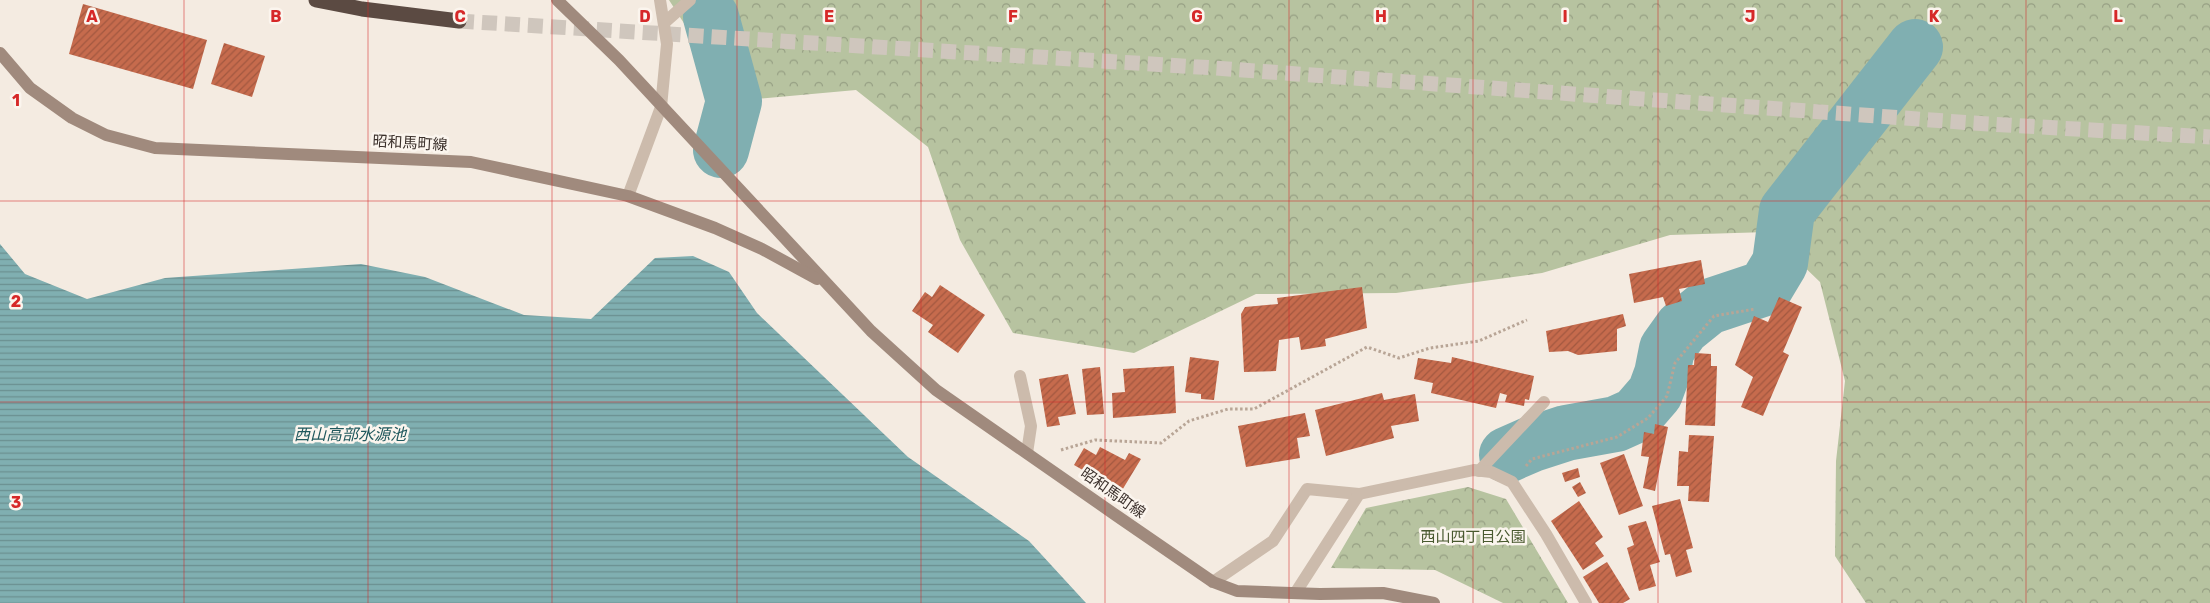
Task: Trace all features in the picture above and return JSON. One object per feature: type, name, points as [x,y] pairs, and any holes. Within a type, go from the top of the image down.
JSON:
[{"type":"highway","points":[[316,0],[362,9],[459,21]]},
{"type":"main road","name":"昭和馬町線","points":[[557,0],[619,60],[871,331],[936,390],[1213,582],[1237,591],[1383,593],[1434,603]]},
{"type":"main road","name":"昭和馬町線","points":[[0,53],[30,88],[72,118],[106,135],[155,148],[471,162],[628,196],[715,228],[762,249],[828,285]]},
{"type":"street","points":[[628,196],[662,107],[667,44],[660,0]]},
{"type":"street","points":[[664,23],[690,0]]},
{"type":"street","points":[[1020,376],[1031,426],[1027,453]]},
{"type":"street","points":[[1479,471],[1544,402]]},
{"type":"street","points":[[1213,582],[1273,541],[1307,489],[1359,494],[1479,471],[1491,472],[1512,482],[1546,534],[1586,603]]},
{"type":"street","points":[[1296,592],[1359,494]]},
{"type":"path","points":[[1512,482],[1532,459],[1617,437],[1648,418],[1667,396],[1675,362],[1714,316],[1755,308]]},
{"type":"path","points":[[1042,463],[1063,449],[1094,440],[1161,444],[1189,421],[1228,409],[1254,409],[1368,348],[1399,358],[1430,348],[1479,340],[1527,320]]},
{"type":"green space","points":[[669,0],[2210,0],[2210,603],[1866,603],[1835,556],[1836,461],[1845,381],[1820,282],[1768,232],[1670,235],[1542,273],[1396,293],[1256,294],[1134,353],[1013,333],[960,240],[928,147],[856,90],[734,101]]},
{"type":"green space","name":"西山四丁目公園","points":[[1468,487],[1506,499],[1568,603],[1503,603],[1435,570],[1331,568],[1366,508]]},
{"type":"water","name":"西山高部水源池","points":[[0,244],[25,274],[87,299],[165,278],[361,264],[425,277],[524,315],[591,319],[655,258],[693,256],[729,272],[757,313],[908,457],[1029,541],[1086,603],[0,603]]},
{"type":"building","points":[[83,4],[207,40],[193,89],[69,54]]},
{"type":"building","points":[[224,43],[265,56],[252,97],[211,84]]},
{"type":"building","points":[[1701,260],[1705,284],[1679,289],[1682,301],[1666,306],[1663,297],[1634,303],[1629,274]]},
{"type":"building","points":[[940,285],[985,315],[958,353],[928,332],[933,325],[912,311],[925,292],[932,297]]},
{"type":"building","points":[[1362,287],[1367,328],[1325,339],[1326,346],[1301,350],[1299,337],[1279,340],[1276,371],[1244,372],[1241,314],[1245,307],[1278,304],[1277,298]]},
{"type":"building","points":[[1779,297],[1802,307],[1783,352],[1789,355],[1763,416],[1741,407],[1753,377],[1735,365],[1754,316],[1768,322]]},
{"type":"building","points":[[1623,314],[1626,326],[1617,329],[1617,351],[1578,355],[1568,351],[1549,352],[1546,331]]},
{"type":"building","points":[[1695,353],[1711,354],[1711,366],[1717,366],[1715,426],[1685,425],[1688,365],[1694,365]]},
{"type":"building","points":[[1190,357],[1219,361],[1214,400],[1201,399],[1201,394],[1185,392]]},
{"type":"building","points":[[1452,357],[1534,376],[1529,400],[1525,399],[1524,406],[1505,402],[1507,395],[1500,393],[1496,408],[1431,393],[1433,383],[1414,379],[1418,358],[1451,363]]},
{"type":"building","points":[[1174,366],[1176,413],[1113,418],[1112,393],[1125,392],[1123,369]]},
{"type":"building","points":[[1100,367],[1104,414],[1087,415],[1082,369]]},
{"type":"building","points":[[1068,374],[1076,414],[1058,417],[1060,425],[1047,427],[1039,379]]},
{"type":"building","points":[[1382,393],[1384,400],[1415,394],[1419,421],[1391,426],[1394,438],[1326,456],[1315,410]]},
{"type":"building","points":[[1305,413],[1310,436],[1297,438],[1300,458],[1246,467],[1238,426]]},
{"type":"building","points":[[1655,424],[1668,427],[1655,491],[1643,488],[1649,457],[1641,456],[1644,432],[1654,434]]},
{"type":"building","points":[[1689,435],[1714,436],[1709,502],[1688,501],[1689,486],[1677,486],[1679,451],[1688,452]]},
{"type":"building","points":[[1100,447],[1125,460],[1129,453],[1141,459],[1121,492],[1074,465],[1084,448],[1096,455]]},
{"type":"building","points":[[1624,454],[1643,506],[1619,515],[1600,463]]},
{"type":"building","points":[[1578,468],[1580,477],[1565,482],[1562,473]]},
{"type":"building","points":[[1580,482],[1586,493],[1578,497],[1572,487]]},
{"type":"building","points":[[1680,499],[1693,548],[1686,550],[1692,572],[1676,577],[1670,554],[1665,555],[1652,506]]},
{"type":"building","points":[[1579,501],[1603,537],[1595,543],[1604,556],[1583,570],[1551,521]]},
{"type":"building","points":[[1646,521],[1660,562],[1650,565],[1656,586],[1639,591],[1627,548],[1634,545],[1628,526]]},
{"type":"building","points":[[1607,562],[1630,599],[1623,603],[1599,603],[1583,577]]},
{"type":"waterway","points":[[711,17],[734,101],[721,150]]},
{"type":"waterway","points":[[1507,455],[1532,444],[1566,433],[1616,424],[1636,415],[1655,393],[1662,374],[1667,349],[1682,328],[1708,307],[1765,288],[1780,263],[1787,211],[1915,47]]},
{"type":"tunnel","points":[[459,21],[1215,68],[1973,123],[2210,137]]}]
